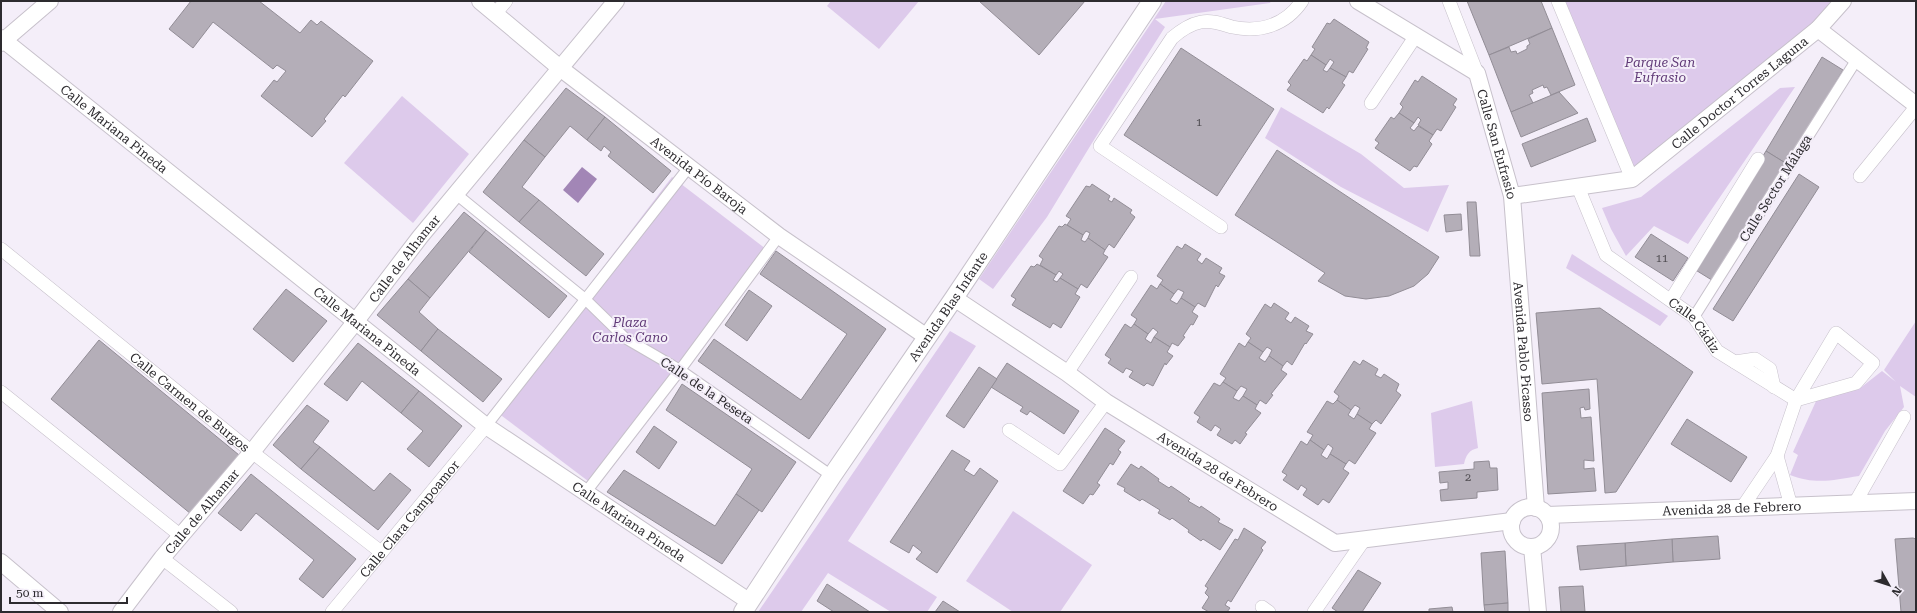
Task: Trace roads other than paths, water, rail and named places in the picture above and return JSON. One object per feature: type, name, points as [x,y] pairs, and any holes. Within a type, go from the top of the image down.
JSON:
[{"type":"main road","name":"Avenida Blas Infante","points":[[746,607],[832,476],[954,298],[1152,1]]},
{"type":"street","points":[[2,40],[50,1]]},
{"type":"street","name":"Avenida Pío Baroja","points":[[480,1],[560,68],[779,236],[927,337]]},
{"type":"street","points":[[495,14],[506,1]]},
{"type":"street","name":"Calle de Alhamar","points":[[121,612],[162,558],[252,452],[356,321],[420,237],[616,1]]},
{"type":"street","points":[[1221,227],[1100,146],[1172,38],[1181,30],[1201,22],[1216,22],[1244,29],[1267,28],[1283,21],[1295,11],[1302,1]]},
{"type":"street","points":[[1358,1],[1415,37],[1477,73]]},
{"type":"street","name":"Calle San Eufrasio","points":[[1449,1],[1477,73],[1512,196],[1632,179]]},
{"type":"street","points":[[1558,1],[1632,179]]},
{"type":"street","name":"Calle Doctor Torres Laguna","points":[[1632,179],[1818,29],[1843,1]]},
{"type":"street","points":[[1818,29],[1916,106],[1860,176]]},
{"type":"street","points":[[1371,103],[1415,37]]},
{"type":"street","name":"Calle Mariana Pineda","points":[[2,40],[486,426],[586,492],[746,607]]},
{"type":"street","name":"Calle Sector Málaga","points":[[1694,317],[1857,59]]},
{"type":"street","points":[[1671,300],[1758,159]]},
{"type":"street","points":[[486,426],[689,167]]},
{"type":"street","name":"Calle Cádiz","points":[[1578,187],[1606,255],[1694,317],[1717,351],[1796,400]]},
{"type":"street","name":"Calle de la Peseta","points":[[456,194],[585,299],[625,338],[680,370],[832,476]]},
{"type":"street","name":"Avenida Pablo Picasso","points":[[1512,196],[1540,506]]},
{"type":"street","points":[[586,492],[680,370],[779,236]]},
{"type":"street","name":"Calle Carmen de Burgos","points":[[1,249],[252,452],[381,552]]},
{"type":"street","points":[[1067,373],[1131,277]]},
{"type":"street","name":"Avenida 28 de Febrero","points":[[954,298],[1067,373],[1106,402],[1335,543],[1512,521]]},
{"type":"street","points":[[1742,508],[1777,456],[1796,400],[1836,334],[1873,363],[1856,383],[1796,400]]},
{"type":"street","points":[[1,392],[181,536]]},
{"type":"street","points":[[1009,430],[1060,464],[1106,402]]},
{"type":"street","points":[[1855,503],[1904,417]]},
{"type":"street","name":"Calle Clara Campoamor","points":[[332,612],[486,426]]},
{"type":"street","points":[[1777,456],[1791,506]]},
{"type":"street","name":"Avenida 28 de Febrero","points":[[1540,506],[1742,508],[1916,501]]},
{"type":"street","points":[[1540,506],[1550,520],[1551,533],[1544,543],[1532,547],[1520,544],[1515,540],[1511,528],[1512,521],[1524,508],[1540,506]]},
{"type":"street","points":[[1314,612],[1364,540]]},
{"type":"street","points":[[1532,547],[1538,612]]},
{"type":"street","points":[[162,558],[231,612]]},
{"type":"street","points":[[1,562],[60,612]]},
{"type":"park label","name":"Parque San Eufrasio","points":[[1660,70]]},
{"type":"park label","name":"Plaza Carlos Cano","points":[[630,330]]}]
